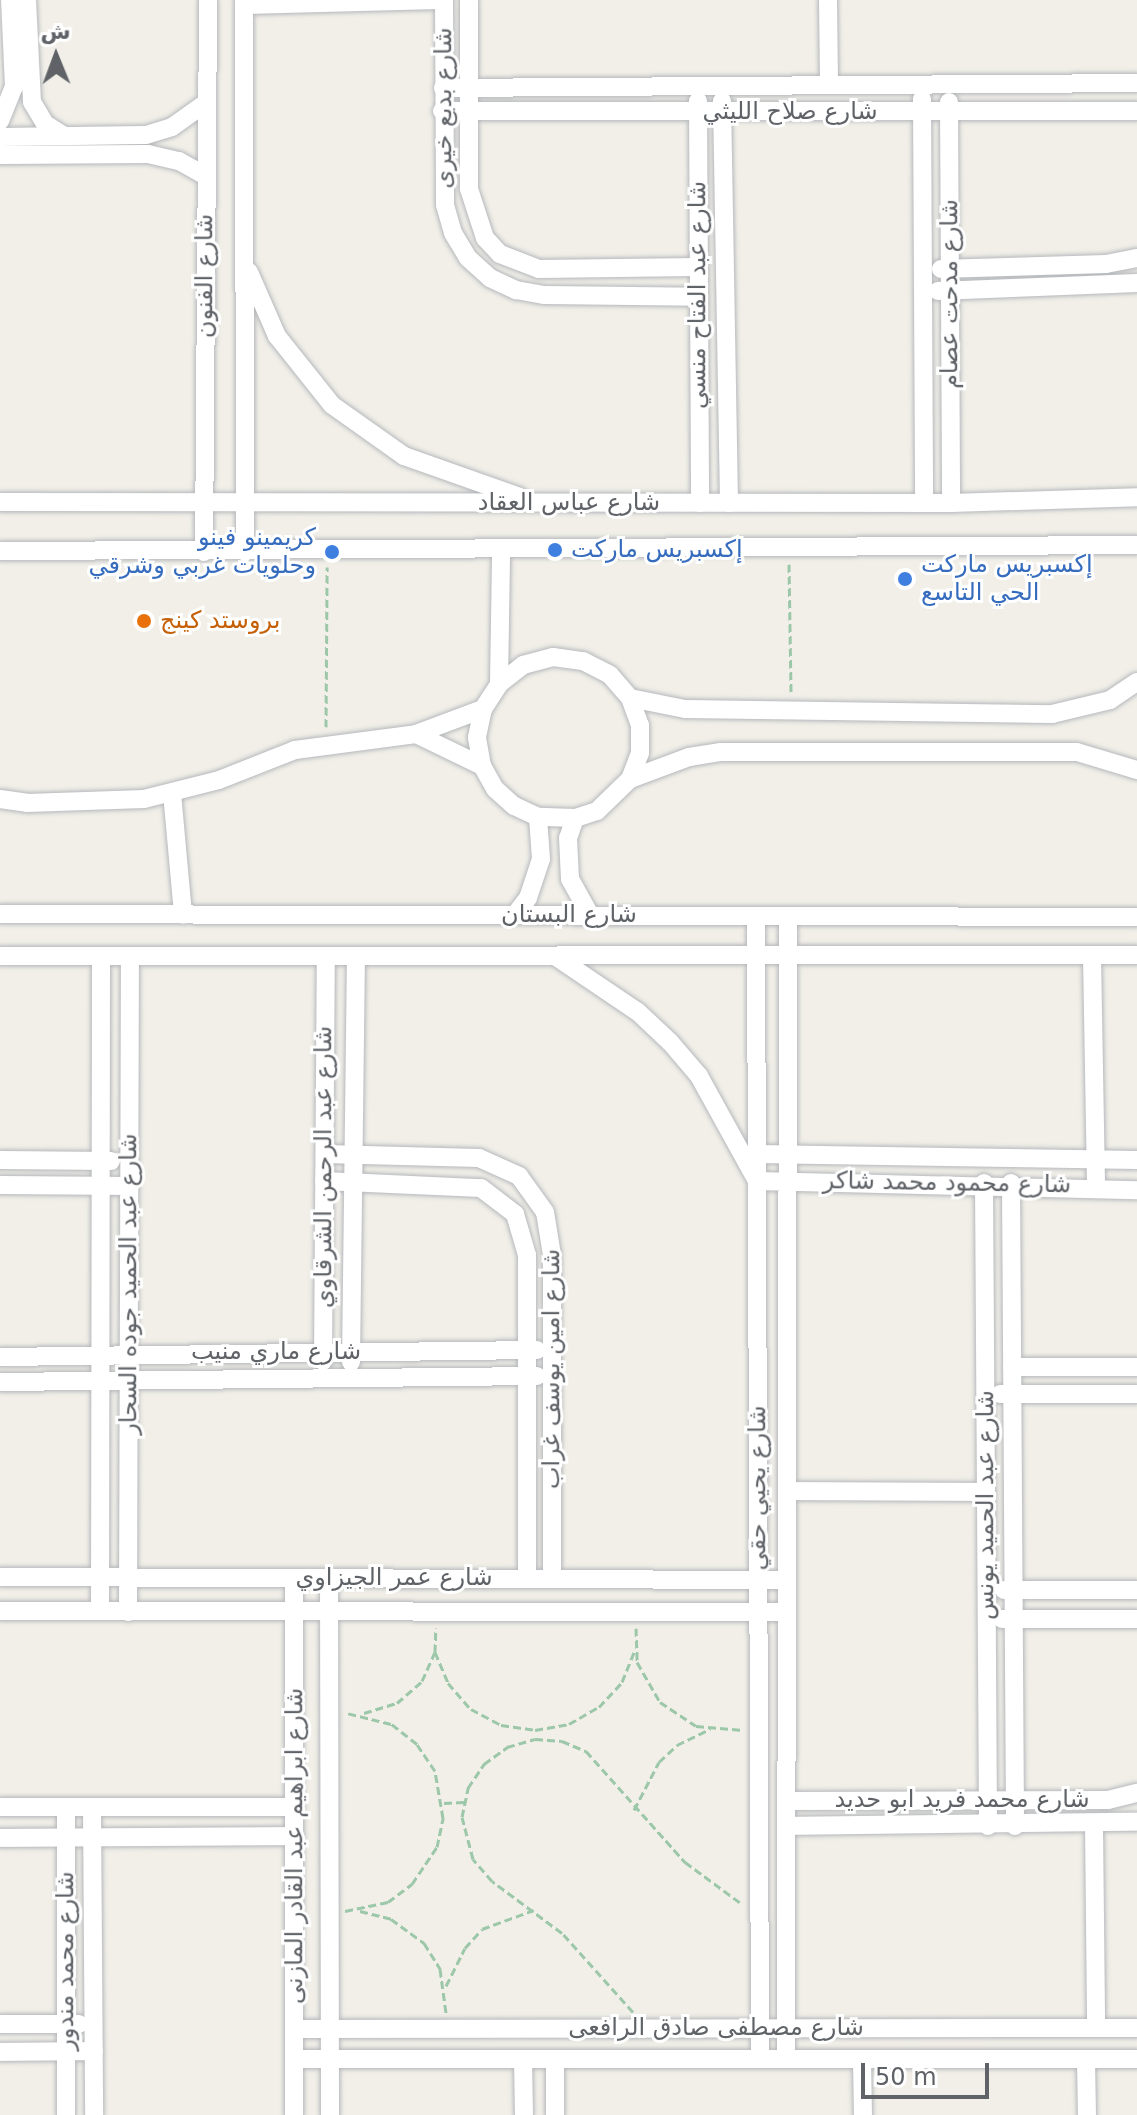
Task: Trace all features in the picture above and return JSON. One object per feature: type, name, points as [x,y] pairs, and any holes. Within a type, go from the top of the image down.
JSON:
[{"type":"street","points":[[0,121],[14,87],[10,0]]},
{"type":"street","points":[[27,0],[32,102],[45,124],[67,137]]},
{"type":"street","name":"شارع الفنون","points":[[204,552],[208,0]]},
{"type":"street","points":[[244,2],[441,0]]},
{"type":"street","name":"شارع بديع خيرى","points":[[441,0],[445,205],[453,233],[468,258],[490,278],[516,290],[545,295],[698,297]]},
{"type":"street","name":"شارع بديع خيرى","points":[[469,0],[469,189],[485,238],[500,254],[539,269],[697,267]]},
{"type":"street","points":[[828,0],[829,85]]},
{"type":"street","name":"شارع الفنون","points":[[244,2],[245,552]]},
{"type":"street","name":"شارع صلاح الليثي","points":[[443,88],[1137,83]]},
{"type":"street","name":"شارع مدحت عصام","points":[[949,84],[951,503]]},
{"type":"street","name":"شارع مدحت عصام","points":[[922,85],[924,503]]},
{"type":"street","name":"شارع عبد الفتاح منسي","points":[[698,86],[700,503]]},
{"type":"street","name":"شارع عبد الفتاح منسي","points":[[722,86],[729,503]]},
{"type":"street","points":[[0,137],[159,132],[207,102]]},
{"type":"street","name":"شارع صلاح الليثي","points":[[442,111],[1137,111]]},
{"type":"street","points":[[0,155],[148,154],[206,176]]},
{"type":"street","points":[[243,255],[277,336],[332,405],[404,456],[538,503]]},
{"type":"street","points":[[923,269],[1106,264],[1137,258]]},
{"type":"street","points":[[923,291],[1137,283]]},
{"type":"street","name":"شارع عباس العقاد","points":[[0,502],[951,503],[1137,497]]},
{"type":"street","name":"شارع عباس العقاد","points":[[0,551],[1134,549]]},
{"type":"street","points":[[499,684],[501,550]]},
{"type":"street","points":[[630,779],[640,753],[640,725],[630,698],[610,675],[583,661],[553,657],[523,665],[499,684],[483,709],[477,737],[482,766],[495,789],[514,806],[538,817],[575,818],[597,811],[630,779],[689,757],[720,752],[1077,752],[1137,770]]},
{"type":"street","points":[[630,698],[685,709],[1052,714],[1110,700],[1137,682]]},
{"type":"street","points":[[0,799],[106,802],[172,793],[326,743],[416,734],[483,709]]},
{"type":"street","points":[[416,734],[482,766]]},
{"type":"street","points":[[172,793],[183,915]]},
{"type":"street","points":[[515,915],[528,898],[541,859],[538,817]]},
{"type":"street","points":[[575,818],[568,869],[590,915]]},
{"type":"street","points":[[1132,917],[1137,897]]},
{"type":"street","name":"شارع البستان","points":[[0,914],[1132,917]]},
{"type":"street","name":"شارع يحيي حقي","points":[[756,916],[760,2059]]},
{"type":"street","name":"شارع يحيي حقي","points":[[786,2059],[788,916]]},
{"type":"street","points":[[1092,955],[1096,1185]]},
{"type":"street","name":"شارع البستان","points":[[0,956],[1137,955]]},
{"type":"street","name":"شارع عبد الحميد جوده السحار","points":[[100,1611],[101,956]]},
{"type":"street","name":"شارع عبد الحميد جوده السحار","points":[[128,1612],[130,956]]},
{"type":"street","name":"شارع عبد الرحمن الشرقاوي","points":[[323,1377],[326,956]]},
{"type":"street","name":"شارع عبد الرحمن الشرقاوي","points":[[351,1377],[356,956]]},
{"type":"street","points":[[555,956],[638,1012],[670,1042],[699,1076],[757,1181]]},
{"type":"street","name":"شارع امين يوسف غراب","points":[[325,1154],[479,1158],[519,1176],[535,1192],[551,1233],[552,1579]]},
{"type":"street","name":"شارع محمود محمد شاكر","points":[[757,1154],[1137,1160]]},
{"type":"street","points":[[0,1160],[130,1161]]},
{"type":"street","name":"شارع امين يوسف غراب","points":[[324,1181],[459,1185],[500,1198],[525,1233],[527,1579]]},
{"type":"street","name":"شارع محمود محمد شاكر","points":[[757,1181],[1096,1185],[1137,1190]]},
{"type":"street","name":"شارع عبد الحميد يونس","points":[[984,1183],[988,1826]]},
{"type":"street","name":"شارع عبد الحميد يونس","points":[[1011,1183],[1015,1826]]},
{"type":"street","points":[[0,1185],[130,1186]]},
{"type":"street","name":"شارع ماري منيب","points":[[0,1357],[552,1350]]},
{"type":"street","points":[[1012,1367],[1137,1367]]},
{"type":"street","name":"شارع ماري منيب","points":[[0,1382],[129,1378],[552,1376]]},
{"type":"street","points":[[986,1394],[1137,1394]]},
{"type":"street","points":[[787,1491],[986,1492]]},
{"type":"street","name":"شارع عمر الجيزاوي","points":[[0,1577],[787,1580]]},
{"type":"street","name":"شارع ابراهيم عبد القادر المازنى","points":[[294,1578],[294,2115]]},
{"type":"street","name":"شارع ابراهيم عبد القادر المازنى","points":[[329,1578],[330,2115]]},
{"type":"street","points":[[987,1590],[1137,1590]]},
{"type":"street","name":"شارع عمر الجيزاوي","points":[[0,1611],[787,1612]]},
{"type":"street","points":[[987,1619],[1137,1619]]},
{"type":"street","name":"شارع محمد فريد ابو حديد","points":[[787,1801],[1108,1800],[1137,1793]]},
{"type":"street","points":[[0,1807],[295,1807]]},
{"type":"street","name":"شارع محمد مندور","points":[[66,1807],[66,2115]]},
{"type":"street","name":"شارع محمد مندور","points":[[92,1808],[94,2115]]},
{"type":"street","name":"شارع محمد فريد ابو حديد","points":[[787,1826],[1015,1826],[1137,1822]]},
{"type":"street","points":[[1094,1825],[1096,2028]]},
{"type":"street","points":[[0,1838],[295,1836]]},
{"type":"street","points":[[0,2024],[93,2024]]},
{"type":"street","name":"شارع مصطفى صادق الرافعى","points":[[294,2029],[1137,2028]]},
{"type":"street","points":[[0,2052],[94,2051]]},
{"type":"street","name":"شارع مصطفى صادق الرافعى","points":[[295,2059],[1137,2059]]},
{"type":"street","points":[[523,2059],[524,2115]]},
{"type":"street","points":[[555,2059],[555,2115]]},
{"type":"street","points":[[862,2059],[863,2115]]},
{"type":"street","points":[[1086,2059],[1087,2115]]},
{"type":"path","points":[[789,548],[792,711]]},
{"type":"path","points":[[326,743],[327,552]]},
{"type":"path","points":[[436,1612],[435,1652],[422,1681],[407,1697],[360,1714],[391,1724],[417,1744],[435,1771],[443,1803],[437,1847],[423,1873],[388,1902],[359,1911],[413,1933],[433,1955],[445,1989],[447,2029]]},
{"type":"path","points":[[636,1612],[635,1650],[641,1673],[660,1702],[683,1720],[710,1729],[759,1731]]},
{"type":"path","points":[[435,1652],[448,1683],[471,1709],[501,1725],[535,1730],[569,1724],[599,1707],[622,1682],[635,1650]]},
{"type":"path","points":[[634,1811],[659,1762],[677,1745],[710,1729]]},
{"type":"path","points":[[535,1730],[535,1739]]},
{"type":"path","points":[[645,2028],[588,1959],[534,1910],[492,1881],[473,1859],[463,1831],[464,1802],[484,1764],[507,1747],[535,1739],[562,1741],[586,1751],[634,1811],[720,1892],[760,1912]]},
{"type":"path","points":[[443,1803],[464,1802]]},
{"type":"path","points":[[445,1989],[458,1958],[482,1929],[534,1910]]},
{"type":"place","name":"إكسبريس ماركت","points":[[555,550]]},
{"type":"place","name":"كريمينو فينو وحلويات غربي وشرقي","points":[[332,552]]},
{"type":"place","name":"إكسبريس ماركت الحي التاسع","points":[[905,579]]},
{"type":"place","name":"بروستد كينج","points":[[144,621]]}]
